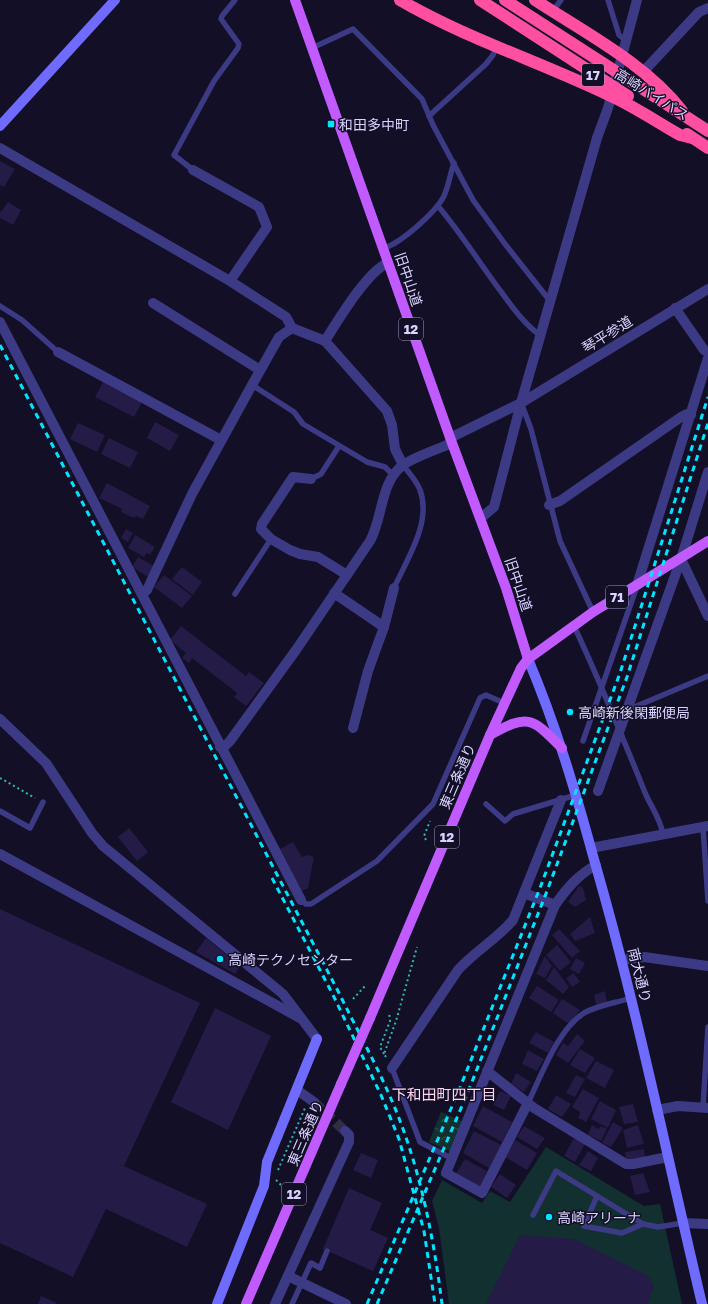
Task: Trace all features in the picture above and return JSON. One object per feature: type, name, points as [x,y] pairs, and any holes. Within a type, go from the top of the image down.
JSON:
[{"type":"highway","points":[[400,0],[429,17],[496,48],[612,91]]},
{"type":"highway","name":"高崎バイパス","points":[[480,0],[612,91],[708,148]]},
{"type":"highway","name":"高崎バイパス","points":[[505,0],[708,131]]},
{"type":"highway","points":[[535,0],[643,72],[672,98],[688,118]]},
{"type":"main road","points":[[0,126],[115,0]]},
{"type":"main road","name":"旧中山道","points":[[295,0],[451,441],[506,588],[528,659]]},
{"type":"main road","name":"71","points":[[528,659],[593,612],[680,559],[708,540]]},
{"type":"main road","name":"東三条通り","points":[[246,1304],[370,1018],[490,735],[520,668],[528,659]]},
{"type":"main road","name":"南大通り","points":[[528,659],[562,748],[622,960],[702,1304]]},
{"type":"main road","points":[[490,735],[513,722],[529,722],[543,728],[562,748]]},
{"type":"main road","points":[[217,1304],[264,1186],[267,1162],[317,1039]]},
{"type":"street","points":[[481,518],[494,507],[521,403],[637,0]]},
{"type":"street","points":[[643,72],[699,12],[708,8]]},
{"type":"street","points":[[0,148],[230,281],[286,317],[292,328],[325,341],[387,411],[392,425],[395,449],[403,465],[393,475],[387,488],[374,534],[296,650],[230,741],[226,745],[220,747]]},
{"type":"street","points":[[193,170],[259,207],[266,227],[230,281]]},
{"type":"street","points":[[325,341],[363,285],[381,265],[388,263]]},
{"type":"street","name":"琴平参道","points":[[403,465],[521,403],[708,289]]},
{"type":"street","points":[[152,303],[260,370]]},
{"type":"street","points":[[675,308],[704,350],[708,352]]},
{"type":"street","points":[[0,322],[301,900]]},
{"type":"street","points":[[142,594],[146,590],[192,494],[260,370],[280,338],[292,328]]},
{"type":"street","points":[[58,352],[221,440]]},
{"type":"street","points":[[637,585],[708,358]]},
{"type":"street","points":[[549,505],[560,501],[681,417],[691,414]]},
{"type":"street","points":[[598,791],[680,559],[708,472]]},
{"type":"street","points":[[311,479],[293,477],[262,524],[261,529],[271,539],[300,554],[318,557],[347,575]]},
{"type":"street","points":[[680,559],[708,616]]},
{"type":"street","points":[[353,728],[368,671],[384,627],[394,588]]},
{"type":"street","points":[[334,593],[384,627]]},
{"type":"street","points":[[0,719],[46,763],[92,833],[103,846],[283,994],[305,1021],[317,1039]]},
{"type":"street","points":[[392,1068],[458,970],[469,957],[506,929],[513,920],[551,822],[562,800]]},
{"type":"street","points":[[591,848],[705,827]]},
{"type":"street","points":[[0,854],[305,1021]]},
{"type":"street","points":[[528,1103],[482,1193],[446,1173],[453,1159],[555,905],[572,882],[583,872],[596,864]]},
{"type":"street","points":[[524,893],[555,905]]},
{"type":"street","points":[[622,960],[644,957],[708,966]]},
{"type":"street","points":[[488,1071],[528,1103],[626,1164],[668,1157]]},
{"type":"street","points":[[297,1090],[312,1100]]},
{"type":"street","points":[[657,1110],[672,1106],[705,1107]]},
{"type":"street","points":[[275,1304],[349,1142],[349,1135],[345,1130]]},
{"type":"street","points":[[682,1223],[708,1224]]},
{"type":"street","points":[[288,1276],[346,1304]]},
{"type":"lane","points":[[193,170],[174,155],[214,81],[238,48],[239,44],[221,19],[235,0]]},
{"type":"lane","points":[[552,12],[561,0]]},
{"type":"lane","points":[[608,0],[619,35],[626,40]]},
{"type":"lane","points":[[312,48],[353,29],[422,99],[429,116],[473,200],[505,244],[550,301]]},
{"type":"lane","points":[[429,116],[486,64],[496,48]]},
{"type":"lane","points":[[384,248],[398,242],[438,206],[450,182],[454,163]]},
{"type":"lane","points":[[438,206],[456,228],[511,305],[534,332],[541,336]]},
{"type":"lane","points":[[0,306],[22,320],[58,352]]},
{"type":"lane","points":[[252,385],[294,412],[303,424],[367,462],[385,467],[393,475]]},
{"type":"lane","points":[[521,403],[531,429],[549,505],[560,541],[593,612]]},
{"type":"lane","points":[[311,479],[321,474],[339,446]]},
{"type":"lane","points":[[394,588],[422,526],[425,510],[420,489],[403,465]]},
{"type":"lane","points":[[235,594],[271,539]]},
{"type":"lane","points":[[583,741],[637,585]]},
{"type":"lane","points":[[574,626],[633,759],[647,796],[660,821],[663,834]]},
{"type":"lane","points":[[613,716],[708,676]]},
{"type":"lane","points":[[301,900],[306,904],[311,904],[377,861],[433,804],[480,698],[486,695],[504,703]]},
{"type":"lane","points":[[486,804],[506,821],[514,814],[576,795]]},
{"type":"lane","points":[[0,811],[30,828],[43,802]]},
{"type":"lane","points":[[705,827],[708,901]]},
{"type":"lane","points":[[528,1103],[558,1044],[578,1018],[585,1012],[631,998]]},
{"type":"lane","points":[[705,1107],[708,1027]]},
{"type":"lane","points":[[392,1068],[420,1142],[453,1159]]},
{"type":"lane","points":[[533,1215],[556,1171],[643,1224],[658,1227],[682,1223]]},
{"type":"lane","points":[[597,1196],[584,1226],[622,1233],[643,1224]]},
{"type":"lane","points":[[292,1304],[311,1263],[320,1268],[327,1251]]},
{"type":"path","points":[[0,778],[43,802]]},
{"type":"path","points":[[384,1054],[396,1021],[417,947]]},
{"type":"path","points":[[353,999],[366,985]]},
{"type":"path","points":[[389,1012],[390,1022],[380,1047],[392,1068]]},
{"type":"path","points":[[277,1171],[312,1100]]},
{"type":"path","points":[[274,1179],[281,1185]]},
{"type":"green space","points":[[441,1112],[464,1122],[451,1152],[429,1142]]},
{"type":"green space","name":"高崎アリーナ","points":[[546,1147],[644,1206],[660,1204],[682,1304],[449,1304],[439,1228],[432,1201],[442,1180],[482,1203],[490,1191],[510,1202]]},
{"type":"building","points":[[0,161],[15,169],[4,187],[0,185]]},
{"type":"building","points":[[8,202],[21,210],[13,225],[0,218],[0,213]]},
{"type":"building","points":[[103,382],[142,402],[134,417],[95,397]]},
{"type":"building","points":[[155,422],[179,435],[170,451],[147,438]]},
{"type":"building","points":[[78,423],[105,435],[97,452],[70,439]]},
{"type":"building","points":[[109,438],[138,452],[130,468],[101,454]]},
{"type":"building","points":[[107,483],[150,506],[143,519],[136,516],[134,518],[121,512],[122,509],[99,498]]},
{"type":"building","points":[[126,529],[133,533],[128,542],[121,538]]},
{"type":"building","points":[[135,535],[155,547],[150,555],[147,553],[144,557],[128,548]]},
{"type":"building","points":[[138,557],[154,566],[148,577],[132,567]]},
{"type":"building","points":[[182,567],[202,582],[193,595],[172,579]]},
{"type":"building","points":[[164,575],[192,596],[182,608],[154,587]]},
{"type":"building","points":[[181,626],[246,676],[249,672],[264,683],[246,706],[234,697],[237,693],[192,658],[189,663],[182,658],[186,653],[170,640]]},
{"type":"building","points":[[129,828],[148,852],[137,861],[118,837]]},
{"type":"building","points":[[293,842],[302,857],[307,855],[314,857],[308,888],[302,891],[280,849]]},
{"type":"building","points":[[579,886],[583,888],[586,900],[575,907],[568,902]]},
{"type":"building","points":[[0,909],[200,1003],[124,1166],[207,1204],[187,1247],[106,1209],[73,1277],[0,1243]]},
{"type":"building","points":[[590,917],[595,933],[575,941],[570,934]]},
{"type":"building","points":[[559,929],[580,951],[572,958],[552,935]]},
{"type":"building","name":"高崎テクノセンター","points":[[206,938],[240,966],[235,974],[196,952]]},
{"type":"building","points":[[557,945],[571,962],[560,971],[546,955]]},
{"type":"building","points":[[545,956],[552,966],[545,978],[536,974]]},
{"type":"building","points":[[576,958],[585,963],[579,974],[570,969]]},
{"type":"building","points":[[554,967],[569,987],[563,994],[546,980]]},
{"type":"building","points":[[574,973],[580,982],[572,987],[566,978]]},
{"type":"building","points":[[537,986],[559,1000],[551,1012],[529,998]]},
{"type":"building","points":[[605,991],[607,1002],[596,1005],[594,995]]},
{"type":"building","points":[[562,999],[580,1010],[569,1024],[553,1013]]},
{"type":"building","points":[[215,1008],[271,1036],[228,1130],[171,1102]]},
{"type":"building","points":[[536,1032],[554,1042],[548,1053],[529,1043]]},
{"type":"building","points":[[577,1034],[585,1041],[568,1063],[556,1055],[563,1043],[568,1046]]},
{"type":"building","points":[[580,1049],[595,1058],[585,1073],[570,1065]]},
{"type":"building","points":[[528,1050],[544,1059],[537,1071],[522,1064]]},
{"type":"building","points":[[596,1061],[614,1070],[605,1088],[586,1078]]},
{"type":"building","points":[[516,1073],[531,1082],[524,1092],[511,1084]]},
{"type":"building","points":[[576,1075],[585,1079],[575,1097],[566,1093]]},
{"type":"building","points":[[583,1089],[599,1098],[586,1122],[578,1118],[580,1112],[572,1107]]},
{"type":"building","points":[[500,1091],[511,1096],[504,1110],[493,1105]]},
{"type":"building","points":[[556,1095],[571,1104],[562,1117],[548,1109]]},
{"type":"building","points":[[600,1101],[616,1110],[608,1128],[591,1119]]},
{"type":"building","points":[[633,1104],[638,1122],[624,1124],[619,1107]]},
{"type":"building","points":[[483,1106],[512,1122],[502,1142],[473,1126]]},
{"type":"building","points":[[613,1122],[623,1128],[611,1147],[602,1143]]},
{"type":"building","points":[[592,1125],[598,1129],[601,1126],[607,1129],[601,1141],[588,1135]]},
{"type":"building","points":[[638,1125],[644,1144],[627,1148],[623,1130]]},
{"type":"building","points":[[524,1126],[545,1138],[537,1149],[517,1137]]},
{"type":"building","points":[[474,1131],[501,1145],[489,1168],[463,1153]]},
{"type":"building","points":[[574,1138],[585,1144],[575,1162],[564,1156]]},
{"type":"building","points":[[515,1140],[537,1153],[527,1170],[505,1157]]},
{"type":"building","points":[[644,1149],[645,1158],[631,1162],[626,1159],[625,1152]]},
{"type":"building","points":[[588,1151],[598,1158],[591,1171],[579,1165]]},
{"type":"building","points":[[361,1153],[378,1160],[371,1178],[353,1170]]},
{"type":"building","points":[[465,1159],[487,1171],[479,1188],[455,1175]]},
{"type":"building","points":[[643,1173],[650,1192],[635,1195],[630,1176]]},
{"type":"building","points":[[500,1174],[516,1185],[507,1198],[491,1187]]},
{"type":"building","points":[[349,1188],[382,1203],[370,1230],[388,1238],[373,1271],[323,1249]]},
{"type":"building","points":[[520,1235],[574,1239],[647,1275],[654,1286],[648,1304],[486,1304]]},
{"type":"building","points":[[41,1296],[57,1303],[38,1304]]},
{"type":"tunnel","points":[[314,1102],[345,1131]]},
{"type":"railway","points":[[0,345],[339,993],[382,1079],[399,1117],[416,1169],[429,1223],[442,1304]]},
{"type":"railway","points":[[367,1304],[459,1090],[540,888],[620,673],[708,397]]},
{"type":"railway","points":[[377,1304],[468,1092],[547,891],[627,677],[708,423]]},
{"type":"railway","points":[[272,878],[333,995],[381,1095],[399,1139],[424,1231],[435,1304]]},
{"type":"place","name":"和田多中町","points":[[331,124]]},
{"type":"place","name":"高崎新後閑郵便局","points":[[570,712]]},
{"type":"place","name":"高崎テクノセンター","points":[[220,959]]},
{"type":"place","name":"高崎アリーナ","points":[[549,1217]]},
{"type":"district","name":"下和田町四丁目","points":[[444,1094]]}]
